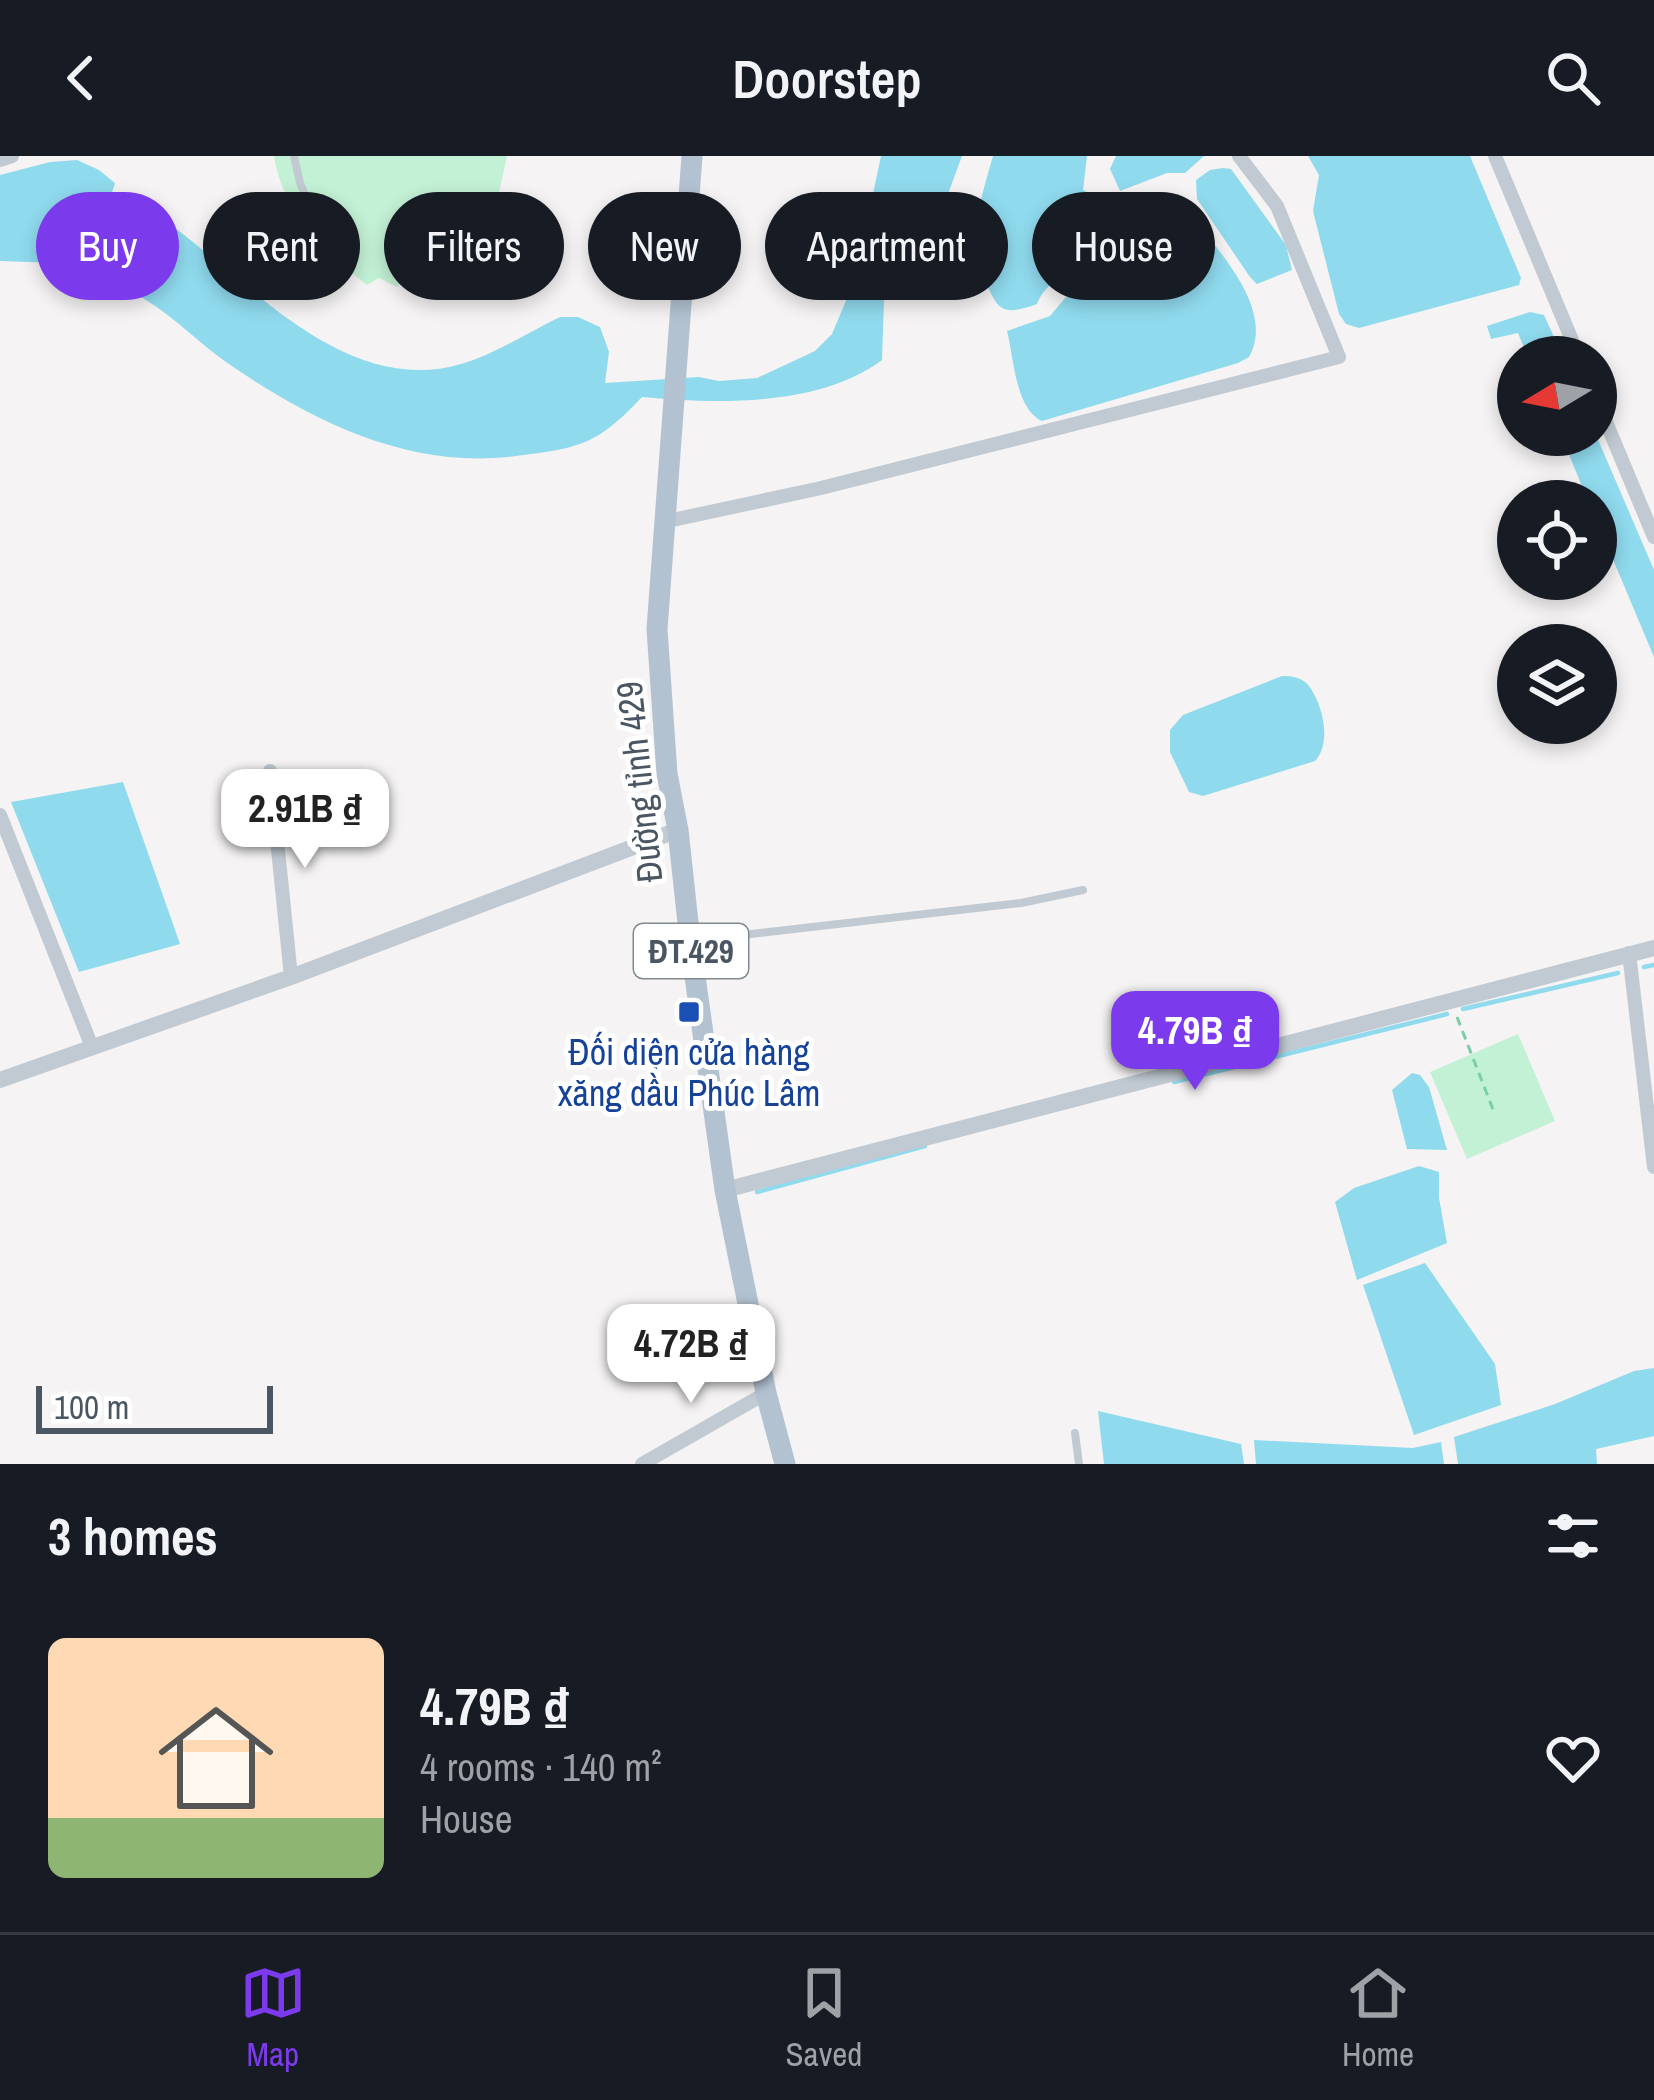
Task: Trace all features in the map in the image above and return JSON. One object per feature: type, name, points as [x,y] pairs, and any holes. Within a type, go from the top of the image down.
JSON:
[{"type":"main road","name":"Đường tỉnh 429","points":[[692,156],[657,629],[667,774],[725,1190],[785,1464]]},
{"type":"street","points":[[0,160],[12,156]]},
{"type":"street","points":[[668,521],[821,488],[1339,357],[1276,206],[1239,156]]},
{"type":"street","points":[[1495,156],[1570,336]]},
{"type":"street","points":[[1617,448],[1654,536]]},
{"type":"street","points":[[270,771],[291,977]]},
{"type":"street","points":[[0,815],[92,1047]]},
{"type":"street","points":[[0,1080],[291,977],[678,830]]},
{"type":"street","points":[[725,1190],[1654,948]]},
{"type":"street","points":[[1629,953],[1654,1167]]},
{"type":"street","points":[[642,1464],[766,1393]]},
{"type":"lane","points":[[294,156],[304,192]]},
{"type":"lane","points":[[689,941],[1021,903],[1083,890]]},
{"type":"lane","points":[[1075,1433],[1079,1464]]},
{"type":"path","points":[[1450,998],[1494,1112]]},
{"type":"green space","points":[[274,156],[507,156],[499,192],[384,192],[384,280],[379,278],[367,285],[360,280],[360,192],[285,192]]},
{"type":"green space","points":[[1518,1034],[1555,1121],[1467,1159],[1430,1072]]},
{"type":"water","points":[[881,156],[962,156],[949,192],[873,192]]},
{"type":"water","points":[[993,156],[1087,156],[1083,190],[1087,192],[1032,192],[1032,300],[1039,300],[1037,304],[1007,310],[995,300],[1008,300],[1008,192],[984,192]]},
{"type":"water","points":[[1116,156],[1204,156],[1185,173],[1167,173],[1120,191],[1110,169]]},
{"type":"water","points":[[1308,156],[1470,156],[1521,278],[1519,285],[1359,328],[1346,324],[1339,314],[1313,211],[1319,175]]},
{"type":"water","points":[[77,160],[99,170],[115,183],[112,192],[36,192],[36,262],[0,261],[0,175]]},
{"type":"water","points":[[1231,169],[1286,245],[1292,270],[1257,284],[1250,277],[1215,225],[1215,192],[1197,192],[1196,180],[1210,170]]},
{"type":"water","points":[[179,232],[203,250],[203,300],[264,300],[329,345],[393,368],[426,370],[461,364],[560,317],[578,317],[600,327],[609,352],[605,383],[699,377],[719,381],[757,378],[815,351],[832,334],[846,300],[884,300],[882,360],[828,387],[734,401],[642,397],[586,442],[538,453],[476,458],[400,448],[327,421],[258,384],[145,300],[179,300]]},
{"type":"water","points":[[1215,247],[1247,295],[1256,337],[1249,357],[1238,363],[1042,421],[1021,394],[1007,331],[1050,316],[1063,300],[1215,300]]},
{"type":"water","points":[[1530,312],[1544,315],[1554,336],[1518,333],[1491,339],[1487,326]]},
{"type":"water","points":[[1570,456],[1605,456],[1615,480],[1579,480]]},
{"type":"water","points":[[1617,484],[1654,570],[1654,657],[1617,569]]},
{"type":"water","points":[[1282,676],[1303,681],[1318,703],[1324,734],[1315,761],[1203,796],[1189,792],[1170,752],[1170,730],[1183,715]]},
{"type":"water","points":[[123,782],[180,944],[79,972],[11,802]]},
{"type":"water","points":[[1412,1073],[1429,1087],[1447,1150],[1407,1149],[1392,1090]]},
{"type":"water","points":[[1419,1166],[1439,1172],[1447,1243],[1357,1280],[1335,1202],[1354,1188]]},
{"type":"water","points":[[1425,1263],[1495,1364],[1501,1405],[1414,1435],[1363,1285]]},
{"type":"water","points":[[1654,1368],[1654,1436],[1596,1449],[1597,1464],[1458,1464],[1454,1437],[1555,1404],[1634,1371]]},
{"type":"water","points":[[1098,1411],[1241,1444],[1244,1464],[1104,1464]]},
{"type":"water","points":[[1254,1440],[1413,1448],[1441,1442],[1444,1464],[1256,1464]]},
{"type":"waterway","points":[[1644,967],[1654,965]]},
{"type":"waterway","points":[[1463,1009],[1618,973]]},
{"type":"waterway","points":[[1174,1082],[1447,1014]]},
{"type":"waterway","points":[[757,1192],[925,1146]]},
{"type":"place","name":"Đối diện cửa hàng xăng dầu Phúc Lâm","points":[[689,1012]]}]
